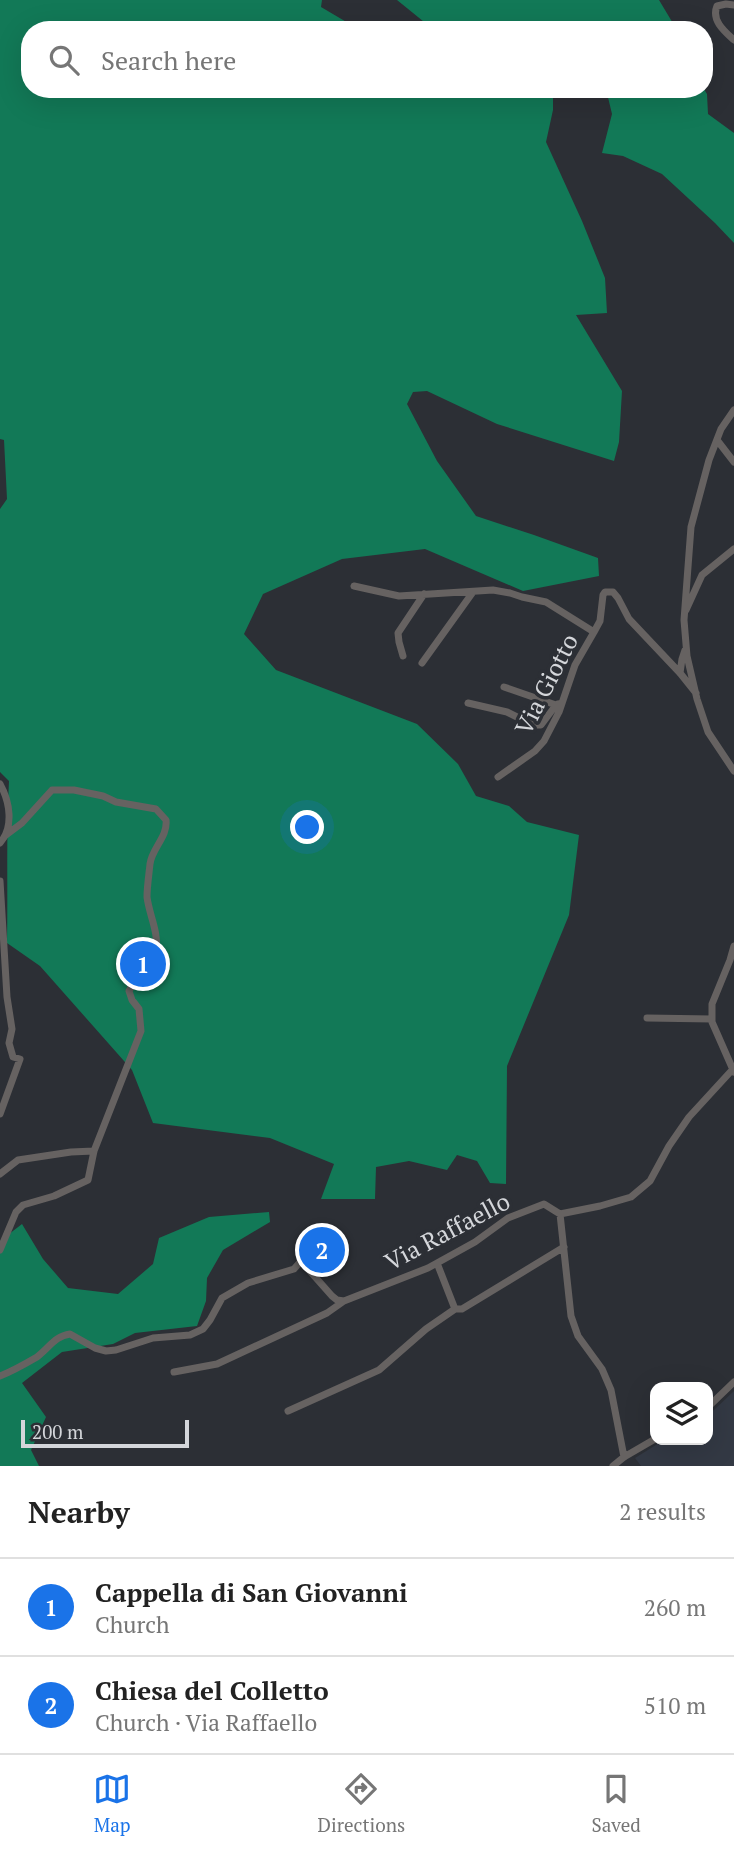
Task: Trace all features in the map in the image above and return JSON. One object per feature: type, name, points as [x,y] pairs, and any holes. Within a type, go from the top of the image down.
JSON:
[{"type":"street","points":[[734,5],[721,4],[714,13],[723,31],[734,40]]},
{"type":"street","points":[[734,410],[721,429],[709,460],[691,527],[684,615],[696,693],[708,732],[734,771]]},
{"type":"street","points":[[717,440],[734,462]]},
{"type":"street","points":[[684,615],[702,575],[734,549]]},
{"type":"street","points":[[354,586],[399,596],[493,590],[546,602],[594,632]]},
{"type":"street","name":"Via Giotto","points":[[498,777],[535,751],[544,741],[575,665],[600,621],[603,595],[609,591],[618,598],[629,619],[680,673]]},
{"type":"street","points":[[422,663],[473,592]]},
{"type":"street","points":[[403,656],[398,633],[425,594]]},
{"type":"street","points":[[687,647],[680,673],[696,693]]},
{"type":"street","points":[[468,702],[506,712],[533,725],[541,725],[559,704],[503,687]]},
{"type":"street","points":[[0,784],[9,808],[6,835]]},
{"type":"street","points":[[0,843],[52,790],[58,789],[74,790],[103,796],[116,802],[156,809],[166,820],[167,829],[150,861],[147,897],[156,950],[129,991],[139,1009],[141,1031],[94,1151],[88,1180],[54,1196],[23,1205],[16,1212],[0,1250]]},
{"type":"street","points":[[0,881],[7,997],[12,1028],[9,1043],[13,1057],[20,1059],[0,1114]]},
{"type":"street","points":[[733,1070],[712,1022],[712,1004],[734,946]]},
{"type":"street","points":[[647,1018],[712,1019]]},
{"type":"street","name":"Via Raffaello","points":[[174,1372],[217,1364],[327,1313],[344,1301],[437,1263],[508,1218],[544,1204],[560,1214],[631,1197],[650,1181],[689,1117],[733,1070]]},
{"type":"street","points":[[0,1174],[18,1160],[94,1151]]},
{"type":"street","points":[[560,1214],[571,1316],[579,1336],[602,1369],[611,1390],[624,1457]]},
{"type":"street","points":[[288,1411],[379,1370],[426,1329],[455,1309],[462,1309],[564,1247]]},
{"type":"street","points":[[0,1376],[40,1355],[55,1339],[66,1334],[95,1348],[116,1350],[146,1339],[179,1337],[197,1332],[210,1320],[222,1298],[248,1283],[294,1269],[302,1261],[332,1296],[344,1301]]},
{"type":"street","points":[[437,1263],[455,1309]]},
{"type":"street","points":[[713,1402],[734,1382]]},
{"type":"street","points":[[613,1466],[650,1442]]},
{"type":"shaded area","points":[[734,1391],[734,1466],[641,1466],[635,1458],[656,1445],[713,1445],[714,1410]]},
{"type":"green space","points":[[0,0],[322,0],[321,7],[345,21],[21,21],[21,98],[553,98],[546,142],[605,278],[607,313],[576,315],[622,391],[619,442],[614,461],[497,424],[427,391],[413,392],[407,404],[437,461],[476,516],[598,558],[599,576],[523,591],[425,549],[342,559],[263,594],[244,634],[276,670],[417,724],[458,764],[476,796],[509,806],[527,822],[579,835],[569,915],[507,1066],[506,1184],[490,1183],[477,1161],[457,1155],[447,1170],[409,1161],[376,1167],[375,1199],[321,1199],[334,1164],[270,1138],[153,1123],[132,1070],[40,966],[7,943],[9,781],[0,772],[0,509],[7,499],[4,440],[0,439]]},
{"type":"green space","points":[[397,0],[659,0],[672,21],[423,21]]},
{"type":"green space","points":[[608,98],[707,98],[708,114],[734,133],[734,243],[662,174],[623,156],[602,153],[612,114]]},
{"type":"green space","points":[[269,1212],[270,1222],[223,1250],[207,1278],[206,1301],[197,1326],[135,1333],[113,1344],[62,1352],[22,1383],[46,1417],[31,1450],[39,1466],[0,1466],[0,1241],[22,1224],[43,1259],[68,1288],[118,1294],[153,1264],[159,1238],[209,1217]]},
{"type":"place","name":"Cappella di San Giovanni","points":[[143,964]]},
{"type":"place","name":"Chiesa del Colletto","points":[[322,1250]]}]
